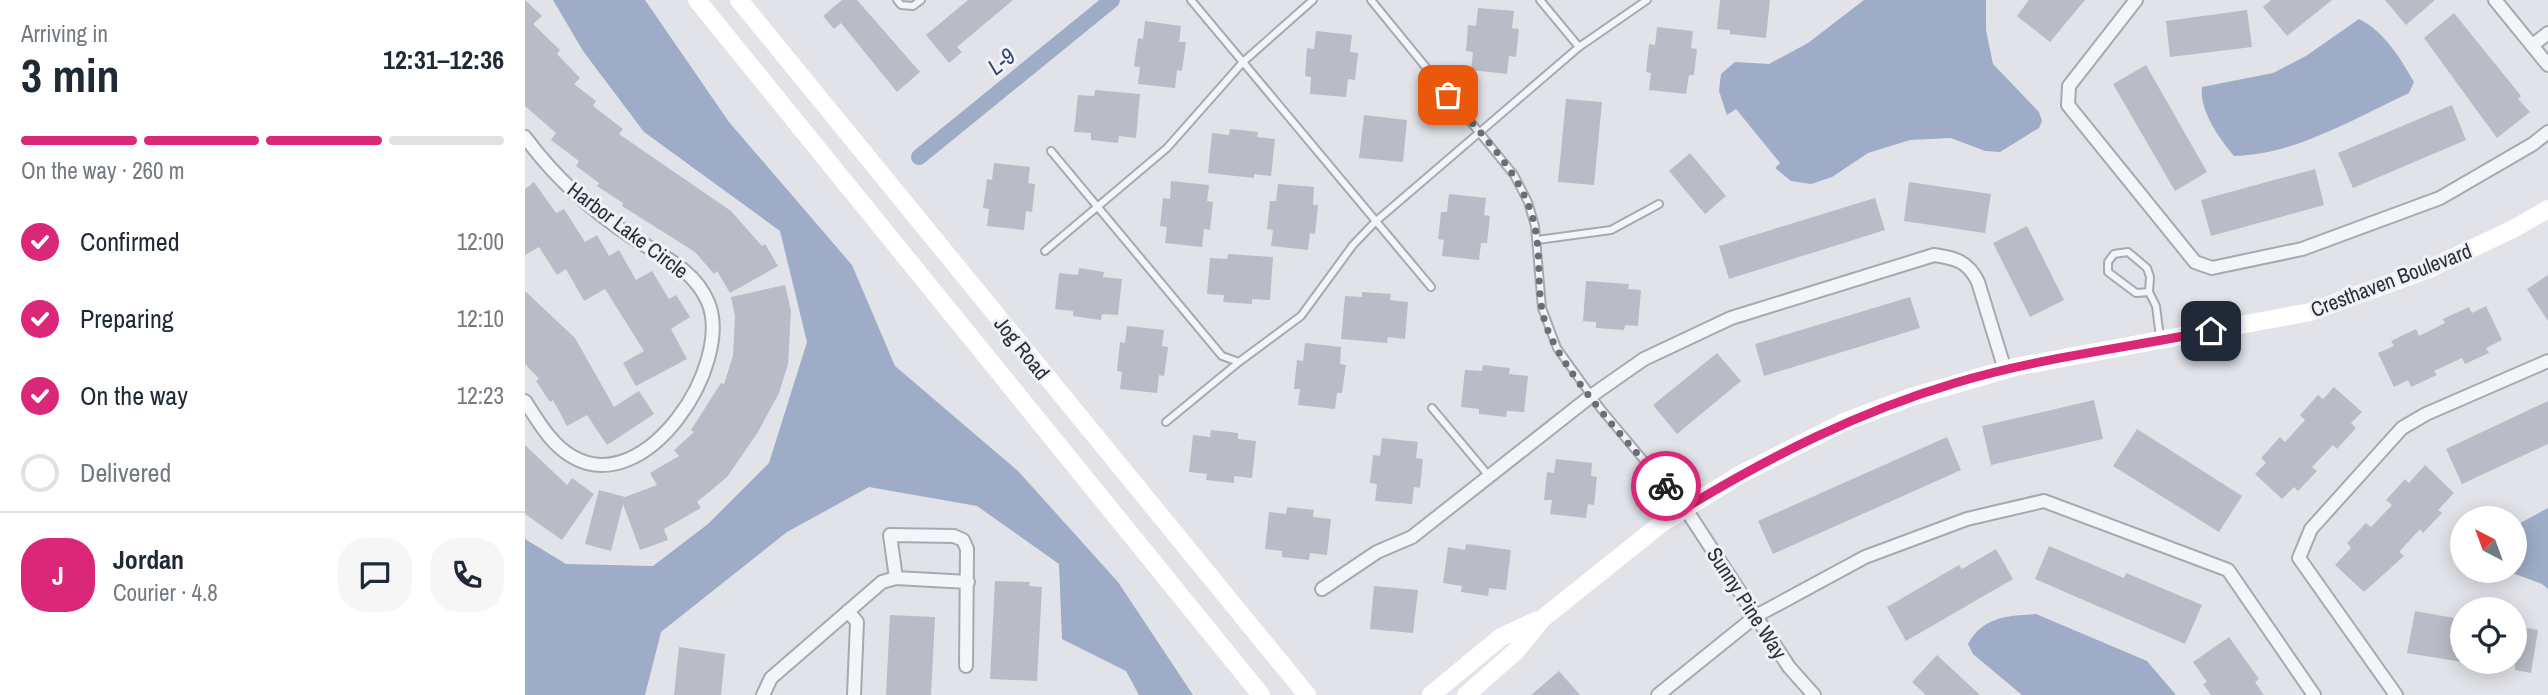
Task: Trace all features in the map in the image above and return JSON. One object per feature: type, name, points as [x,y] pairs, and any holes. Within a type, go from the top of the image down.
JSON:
[{"type":"main road","name":"Jog Road","points":[[697,0],[1261,695]]},
{"type":"main road","name":"Jog Road","points":[[739,0],[1307,695]]},
{"type":"main road","name":"Cresthaven Boulevard","points":[[1466,695],[1516,651],[1542,619],[1685,508],[1753,468],[1844,422],[1911,397],[2005,370],[2310,312],[2370,292],[2487,243],[2548,208]]},
{"type":"main road","points":[[1009,384],[1034,363]]},
{"type":"main road","name":"Cresthaven Boulevard","points":[[1431,695],[1501,637],[1542,619]]},
{"type":"street","points":[[2136,0],[2069,86],[2068,105],[2195,262],[2212,268],[2302,249],[2440,198],[2533,144],[2548,132]]},
{"type":"street","points":[[2495,0],[2548,65]]},
{"type":"street","points":[[2533,45],[2548,33]]},
{"type":"street","name":"Harbor Lake Circle","points":[[525,137],[561,178],[594,209],[689,273],[707,300],[714,331],[709,363],[683,407],[656,443],[629,461],[595,465],[573,457],[555,443],[525,401]]},
{"type":"street","points":[[1322,590],[1377,552],[1412,537],[1591,396],[1644,359],[1680,339],[1731,318],[1934,255],[1956,258],[1972,268],[2005,370]]},
{"type":"street","points":[[2402,695],[2396,695],[2299,558],[2311,529],[2402,428],[2426,414],[2548,361]]},
{"type":"street","points":[[1658,695],[1756,617],[1865,557],[1967,519],[2044,500],[2228,570],[2314,695]]},
{"type":"street","name":"Sunny Pine Way","points":[[1685,508],[1789,667],[1814,695]]},
{"type":"street","points":[[896,578],[890,535],[954,536],[963,540],[967,549],[968,582],[966,666]]},
{"type":"street","points":[[763,695],[771,678],[883,582],[896,578],[968,582]]},
{"type":"street","points":[[848,611],[857,622],[853,695]]},
{"type":"lane","points":[[897,0],[901,5],[913,6],[921,0]]},
{"type":"lane","points":[[1191,0],[1431,287]]},
{"type":"lane","points":[[1045,251],[1167,148],[1243,62],[1313,0]]},
{"type":"lane","points":[[1371,0],[1523,190],[1537,240],[1539,287],[1548,329],[1557,348],[1591,396],[1685,508]]},
{"type":"lane","points":[[1540,0],[1579,47]]},
{"type":"lane","points":[[1166,422],[1239,362],[1301,316],[1353,245],[1375,222],[1579,47],[1647,0]]},
{"type":"lane","points":[[1051,151],[1222,356],[1239,362]]},
{"type":"lane","points":[[1537,240],[1611,230],[1660,204]]},
{"type":"lane","points":[[2149,292],[2136,293],[2108,272],[2108,262],[2114,254],[2128,252],[2147,268],[2150,277],[2149,292],[2157,306],[2161,341]]},
{"type":"lane","points":[[1432,408],[1489,476]]},
{"type":"water","points":[[553,0],[645,0],[729,122],[852,265],[895,366],[1018,471],[1118,582],[1193,695],[1139,695],[1126,671],[1062,639],[1059,564],[977,506],[869,487],[787,532],[661,632],[645,695],[525,695],[525,539],[566,564],[653,566],[708,524],[769,463],[807,342],[780,231],[644,132],[583,51]]},
{"type":"water","points":[[1864,0],[1986,0],[1986,30],[1993,64],[2039,112],[2042,121],[2039,128],[2000,152],[1985,151],[1951,138],[1910,140],[1868,153],[1832,177],[1811,184],[1791,181],[1775,168],[1780,163],[1736,109],[1727,115],[1719,91],[1721,74],[1735,62],[1769,64],[1808,43]]},
{"type":"water","points":[[2359,19],[2384,38],[2397,55],[2414,82],[2409,93],[2302,142],[2257,154],[2234,156],[2207,115],[2202,87],[2273,73],[2306,56]]},
{"type":"water","points":[[2548,508],[2548,589],[2527,578],[2527,519]]},
{"type":"water","points":[[2036,614],[2147,661],[2176,695],[2022,695],[1973,654],[1968,644],[1981,628],[1997,619]]},
{"type":"building","points":[[525,0],[542,16],[533,24],[560,50],[557,54],[580,78],[574,84],[596,101],[593,106],[623,129],[619,134],[731,211],[762,246],[765,244],[778,266],[730,293],[717,271],[714,274],[695,252],[622,206],[623,203],[597,186],[599,183],[576,166],[579,161],[551,140],[556,133],[525,106]]},
{"type":"building","points":[[842,0],[857,0],[920,72],[897,92],[841,23],[834,29],[823,16]]},
{"type":"building","points":[[968,0],[1013,0],[957,47],[962,52],[949,63],[926,35]]},
{"type":"building","points":[[1720,0],[1770,0],[1766,38],[1730,34],[1730,30],[1717,29]]},
{"type":"building","points":[[2029,0],[2085,0],[2050,42],[2017,16]]},
{"type":"building","points":[[2271,0],[2332,0],[2287,36],[2263,7]]},
{"type":"building","points":[[2385,0],[2435,0],[2406,25]]},
{"type":"building","points":[[1478,8],[1514,11],[1512,28],[1519,29],[1516,57],[1509,56],[1507,74],[1471,70],[1473,52],[1466,51],[1468,25],[1476,26]]},
{"type":"building","points":[[2247,10],[2252,47],[2170,57],[2166,21]]},
{"type":"building","points":[[2454,13],[2521,96],[2518,99],[2530,112],[2497,138],[2424,38]]},
{"type":"building","points":[[1145,21],[1181,26],[1179,42],[1186,42],[1182,71],[1177,70],[1175,88],[1138,84],[1140,67],[1134,66],[1138,38],[1143,39]]},
{"type":"building","points":[[1657,27],[1693,31],[1691,48],[1697,49],[1694,75],[1689,75],[1686,94],[1649,90],[1651,73],[1646,72],[1649,44],[1655,45]]},
{"type":"building","points":[[1316,31],[1352,35],[1350,52],[1358,53],[1355,80],[1348,79],[1346,97],[1310,94],[1311,77],[1305,76],[1307,48],[1314,49]]},
{"type":"building","points":[[2146,65],[2207,172],[2175,191],[2113,84]]},
{"type":"building","points":[[1095,90],[1140,94],[1136,138],[1119,136],[1118,143],[1091,140],[1091,133],[1074,132],[1078,95],[1094,96]]},
{"type":"building","points":[[1566,99],[1602,102],[1594,185],[1558,182]]},
{"type":"building","points":[[2452,105],[2466,140],[2353,188],[2338,153]]},
{"type":"building","points":[[1364,115],[1407,120],[1403,162],[1359,158]]},
{"type":"building","points":[[1230,129],[1258,132],[1257,137],[1275,139],[1271,176],[1254,174],[1254,178],[1208,173],[1212,133],[1229,135]]},
{"type":"building","points":[[1690,153],[1726,196],[1705,214],[1669,171]]},
{"type":"building","points":[[994,163],[1030,167],[1028,183],[1035,184],[1032,212],[1026,211],[1024,230],[987,226],[989,209],[983,208],[987,179],[992,180]]},
{"type":"building","points":[[2315,169],[2324,205],[2211,236],[2201,200]]},
{"type":"building","points":[[1171,181],[1209,185],[1207,201],[1213,202],[1210,230],[1204,229],[1202,247],[1165,243],[1167,227],[1160,226],[1163,198],[1170,199]]},
{"type":"building","points":[[534,182],[556,213],[564,209],[585,242],[597,235],[609,256],[619,250],[636,280],[652,271],[669,299],[676,295],[690,317],[671,329],[687,359],[636,386],[623,363],[644,351],[605,289],[584,301],[566,269],[557,275],[539,247],[525,255],[525,189]]},
{"type":"building","points":[[1909,182],[1991,194],[1985,233],[1904,221]]},
{"type":"building","points":[[1278,184],[1314,187],[1313,205],[1318,205],[1315,234],[1310,233],[1308,250],[1271,246],[1273,230],[1267,229],[1270,201],[1276,201]]},
{"type":"building","points":[[1449,194],[1486,198],[1484,215],[1490,216],[1487,243],[1481,243],[1479,260],[1442,256],[1444,240],[1438,239],[1441,212],[1447,212]]},
{"type":"building","points":[[1875,198],[1885,230],[1729,279],[1719,246]]},
{"type":"building","points":[[2027,226],[2064,300],[2030,317],[1993,243]]},
{"type":"building","points":[[1228,254],[1273,257],[1270,300],[1252,299],[1252,304],[1223,302],[1224,295],[1207,294],[1210,258],[1227,259]]},
{"type":"building","points":[[1079,268],[1104,272],[1103,277],[1122,279],[1118,315],[1102,314],[1101,320],[1073,316],[1073,311],[1055,309],[1059,273],[1078,275]]},
{"type":"building","points":[[2548,275],[2548,321],[2527,289]]},
{"type":"building","points":[[1586,281],[1629,284],[1628,289],[1641,290],[1638,326],[1625,325],[1624,330],[1596,328],[1596,322],[1583,321]]},
{"type":"building","points":[[785,285],[791,311],[788,364],[779,393],[758,432],[727,477],[697,502],[701,508],[664,529],[668,540],[640,550],[623,504],[611,551],[585,544],[599,490],[625,497],[657,485],[650,473],[679,456],[674,450],[694,432],[691,430],[721,383],[724,384],[733,356],[735,316],[731,297]]},
{"type":"building","points":[[525,291],[575,338],[614,407],[639,391],[654,414],[607,445],[587,415],[567,426],[553,400],[550,402],[536,381],[539,379],[525,364]]},
{"type":"building","points":[[1362,292],[1391,294],[1390,300],[1408,302],[1405,339],[1388,337],[1387,343],[1341,339],[1345,296],[1362,297]]},
{"type":"building","points":[[1910,297],[1920,328],[1764,376],[1755,344]]},
{"type":"building","points":[[2486,306],[2502,340],[2486,348],[2489,353],[2465,364],[2462,358],[2434,371],[2437,375],[2411,387],[2408,380],[2394,387],[2378,353],[2394,346],[2391,341],[2416,329],[2419,336],[2445,323],[2443,319],[2469,307],[2472,313]]},
{"type":"building","points":[[1127,326],[1164,330],[1162,346],[1168,347],[1164,376],[1159,375],[1157,393],[1120,389],[1122,372],[1117,371],[1120,342],[1125,343]]},
{"type":"building","points":[[1305,343],[1341,347],[1340,364],[1346,365],[1342,393],[1337,393],[1335,409],[1298,405],[1300,389],[1294,389],[1297,360],[1303,361]]},
{"type":"building","points":[[1717,353],[1741,381],[1677,434],[1653,405]]},
{"type":"building","points":[[1483,365],[1510,368],[1509,374],[1528,376],[1524,412],[1507,411],[1506,417],[1479,414],[1479,409],[1461,407],[1465,370],[1482,371]]},
{"type":"building","points":[[2334,387],[2362,412],[2351,423],[2356,428],[2337,449],[2333,445],[2312,467],[2317,471],[2298,491],[2294,487],[2282,499],[2255,474],[2266,463],[2261,458],[2280,437],[2285,442],[2305,420],[2300,415],[2318,395],[2323,399]]},
{"type":"building","points":[[2094,400],[2103,439],[1991,465],[1982,426]]},
{"type":"building","points":[[2548,401],[2548,444],[2462,484],[2446,449]]},
{"type":"building","points":[[2137,429],[2242,496],[2219,532],[2113,466]]},
{"type":"building","points":[[1211,430],[1238,433],[1238,439],[1256,441],[1252,478],[1234,476],[1234,483],[1206,480],[1207,474],[1189,472],[1193,435],[1210,437]]},
{"type":"building","points":[[1947,437],[1961,470],[1773,554],[1758,521]]},
{"type":"building","points":[[1382,438],[1418,442],[1416,458],[1423,459],[1420,488],[1414,487],[1412,504],[1375,501],[1377,484],[1370,483],[1373,455],[1380,456]]},
{"type":"building","points":[[525,445],[567,485],[572,478],[594,494],[562,540],[525,514]]},
{"type":"building","points":[[1556,459],[1592,463],[1591,476],[1597,477],[1594,505],[1588,504],[1586,518],[1550,514],[1552,500],[1544,500],[1547,472],[1554,473]]},
{"type":"building","points":[[2425,465],[2454,493],[2438,510],[2442,513],[2423,533],[2420,529],[2399,552],[2404,556],[2364,592],[2335,565],[2351,548],[2347,543],[2366,523],[2371,527],[2392,505],[2386,500],[2405,479],[2409,483]]},
{"type":"building","points":[[1287,507],[1314,510],[1313,517],[1331,519],[1327,555],[1310,553],[1309,560],[1282,557],[1282,551],[1265,549],[1269,512],[1286,514]]},
{"type":"building","points":[[1466,544],[1511,550],[1506,590],[1489,588],[1488,596],[1461,592],[1462,586],[1443,583],[1448,547],[1465,550]]},
{"type":"building","points":[[2049,546],[2124,578],[2126,573],[2202,605],[2185,644],[2035,579]]},
{"type":"building","points":[[1996,549],[2013,579],[1906,641],[1887,607],[1959,565],[1962,569]]},
{"type":"building","points":[[995,581],[1030,582],[1029,586],[1042,587],[1037,681],[990,679]]},
{"type":"building","points":[[1374,586],[1418,590],[1413,633],[1370,629]]},
{"type":"building","points":[[2415,611],[2450,617],[2450,660],[2407,653]]},
{"type":"building","points":[[890,615],[935,617],[931,695],[886,695]]},
{"type":"building","points":[[2527,628],[2538,630],[2531,673],[2527,672]]},
{"type":"building","points":[[2229,637],[2259,679],[2255,682],[2264,695],[2211,695],[2203,684],[2207,682],[2193,662]]},
{"type":"building","points":[[679,647],[725,654],[721,695],[674,695]]},
{"type":"building","points":[[1937,655],[1980,695],[1926,695],[1912,682]]},
{"type":"building","points":[[1559,671],[1580,695],[1531,695]]},
{"type":"waterway","name":"L-9","points":[[919,157],[1112,0]]},
{"type":"way so far","points":[[1448,95],[1514,175],[1523,190],[1535,226],[1542,308],[1557,348],[1601,409],[1666,486]]},
{"type":"route","points":[[1666,486],[1685,508],[1801,442],[1900,400],[2015,368],[2211,331]]}]
